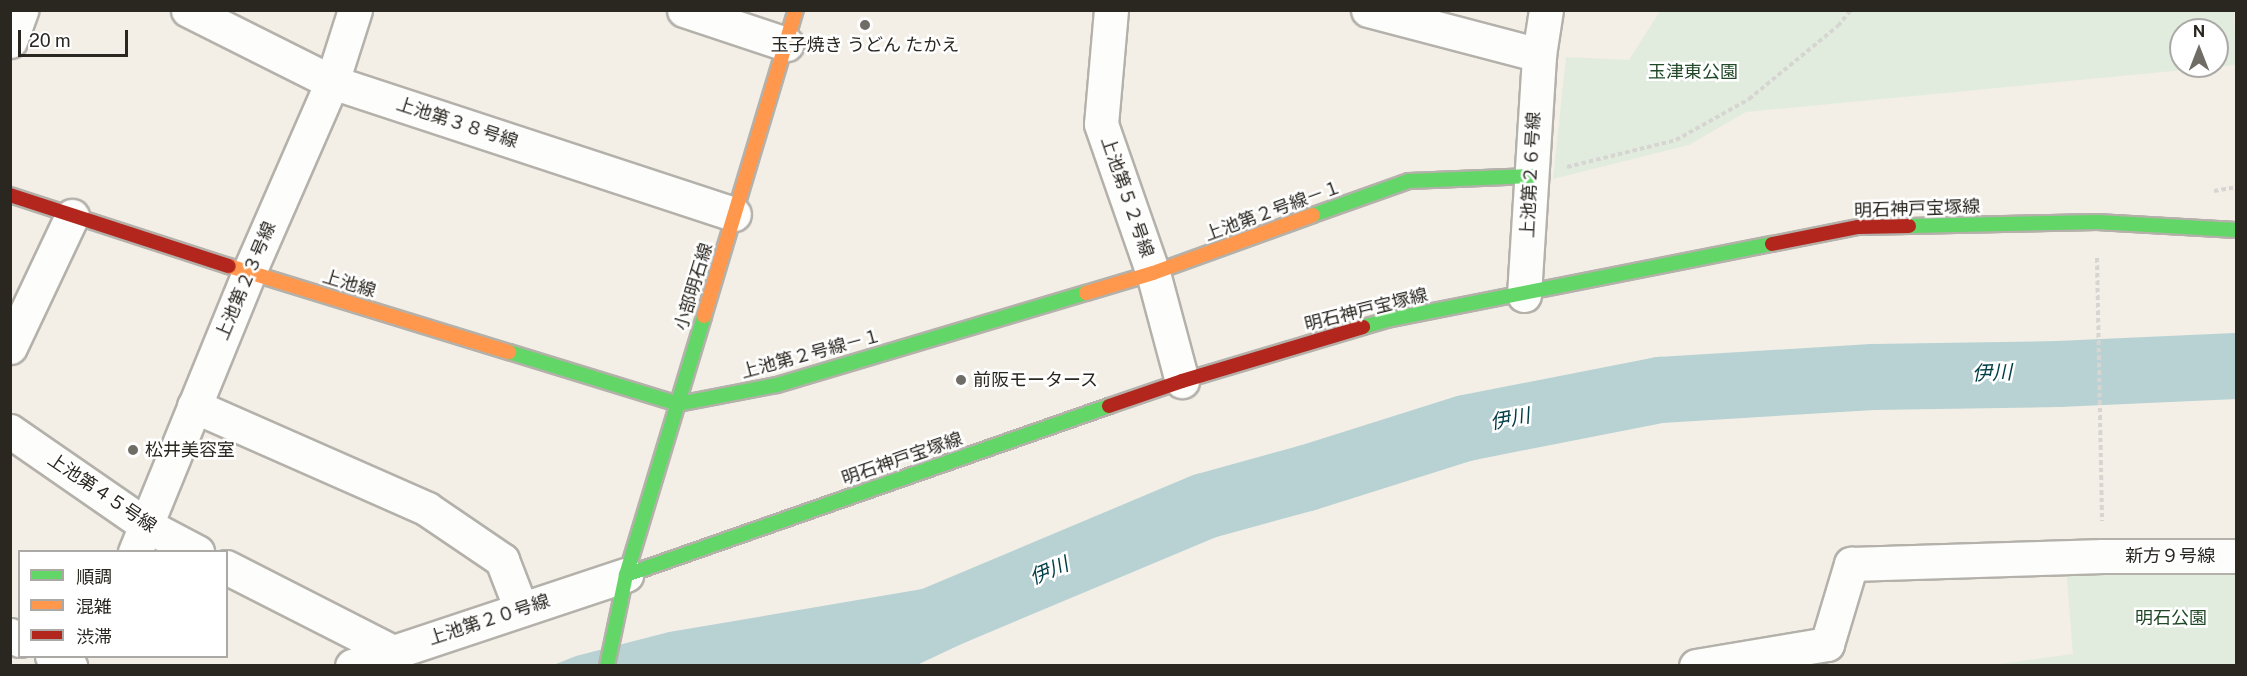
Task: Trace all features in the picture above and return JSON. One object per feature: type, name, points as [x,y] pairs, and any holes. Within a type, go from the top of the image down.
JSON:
[{"type":"main road","name":"小部明石線","points":[[624,582],[796,10]]},
{"type":"main road","name":"上池第２号線－１","points":[[678,404],[777,385],[1153,273],[1409,181],[1531,176]]},
{"type":"main road","name":"上池線","points":[[10,195],[249,272],[678,404]]},
{"type":"main road","name":"明石神戸宝塚線","points":[[624,582],[1182,381],[1387,320],[1524,295],[1858,227],[2097,222],[2236,230]]},
{"type":"main road","points":[[607,666],[624,582]]},
{"type":"street","points":[[10,41],[21,10]]},
{"type":"street","name":"上池第３８号線","points":[[188,10],[332,82],[734,214]]},
{"type":"street","name":"上池第２３号線","points":[[140,538],[249,272],[332,82],[355,10]]},
{"type":"street","points":[[684,10],[786,44]]},
{"type":"street","name":"上池第５２号線","points":[[1111,10],[1101,124],[1153,273],[1182,381]]},
{"type":"street","points":[[1368,10],[1539,55]]},
{"type":"street","name":"上池第２６号線","points":[[1524,295],[1539,55],[1546,10]]},
{"type":"street","points":[[10,347],[72,216]]},
{"type":"street","points":[[194,406],[427,509],[502,560],[521,609]]},
{"type":"street","name":"上池第４５号線","points":[[10,431],[140,538],[189,550]]},
{"type":"street","name":"新方９号線","points":[[1696,666],[1827,644],[1851,564],[2103,556],[2236,556]]},
{"type":"street","points":[[228,568],[393,652]]},
{"type":"street","name":"上池第２０号線","points":[[352,666],[521,609],[624,582]]},
{"type":"street","points":[[54,658],[70,666]]},
{"type":"path","points":[[1531,176],[1676,140],[1749,99],[1838,26],[1851,10]]},
{"type":"path","points":[[2097,222],[2103,556]]},
{"type":"green space","name":"玉津東公園","points":[[1660,11],[2234,11],[2236,65],[2229,66],[2229,18],[2169,18],[2169,71],[1746,112],[1689,145],[1553,179],[1566,57],[1629,60]]},
{"type":"green space","name":"明石公園","points":[[2066,568],[2236,572],[2236,665],[1984,666],[2073,654]]},
{"type":"water","points":[[1164,548],[917,665],[551,666],[576,656],[669,632]]},
{"type":"waterway","name":"伊川","points":[[824,666],[1205,506],[1307,478],[1466,428],[1660,390],[1873,377],[2058,374],[2236,366]]},
{"type":"traffic: fast","points":[[1313,215],[1409,181],[1531,176]]},
{"type":"traffic: fast","points":[[1909,226],[2097,222],[2236,230]]},
{"type":"traffic: fast","points":[[1363,327],[1387,320],[1772,244]]},
{"type":"traffic: fast","points":[[509,352],[678,404],[777,385],[1086,293]]},
{"type":"traffic: fast","points":[[607,666],[626,575],[704,316]]},
{"type":"traffic: fast","points":[[626,575],[1109,406]]},
{"type":"traffic: slow","points":[[704,316],[796,10]]},
{"type":"traffic: slow","points":[[1086,293],[1153,273],[1313,215]]},
{"type":"traffic: slow","points":[[229,266],[509,352]]},
{"type":"traffic: jam","points":[[10,195],[229,266]]},
{"type":"traffic: jam","points":[[1772,244],[1858,227],[1909,226]]},
{"type":"traffic: jam","points":[[1109,406],[1182,381],[1363,327]]},
{"type":"place","name":"玉子焼き うどん たかえ","points":[[865,25]]},
{"type":"place","name":"前阪モータース","points":[[961,380]]},
{"type":"place","name":"松井美容室","points":[[133,450]]}]
